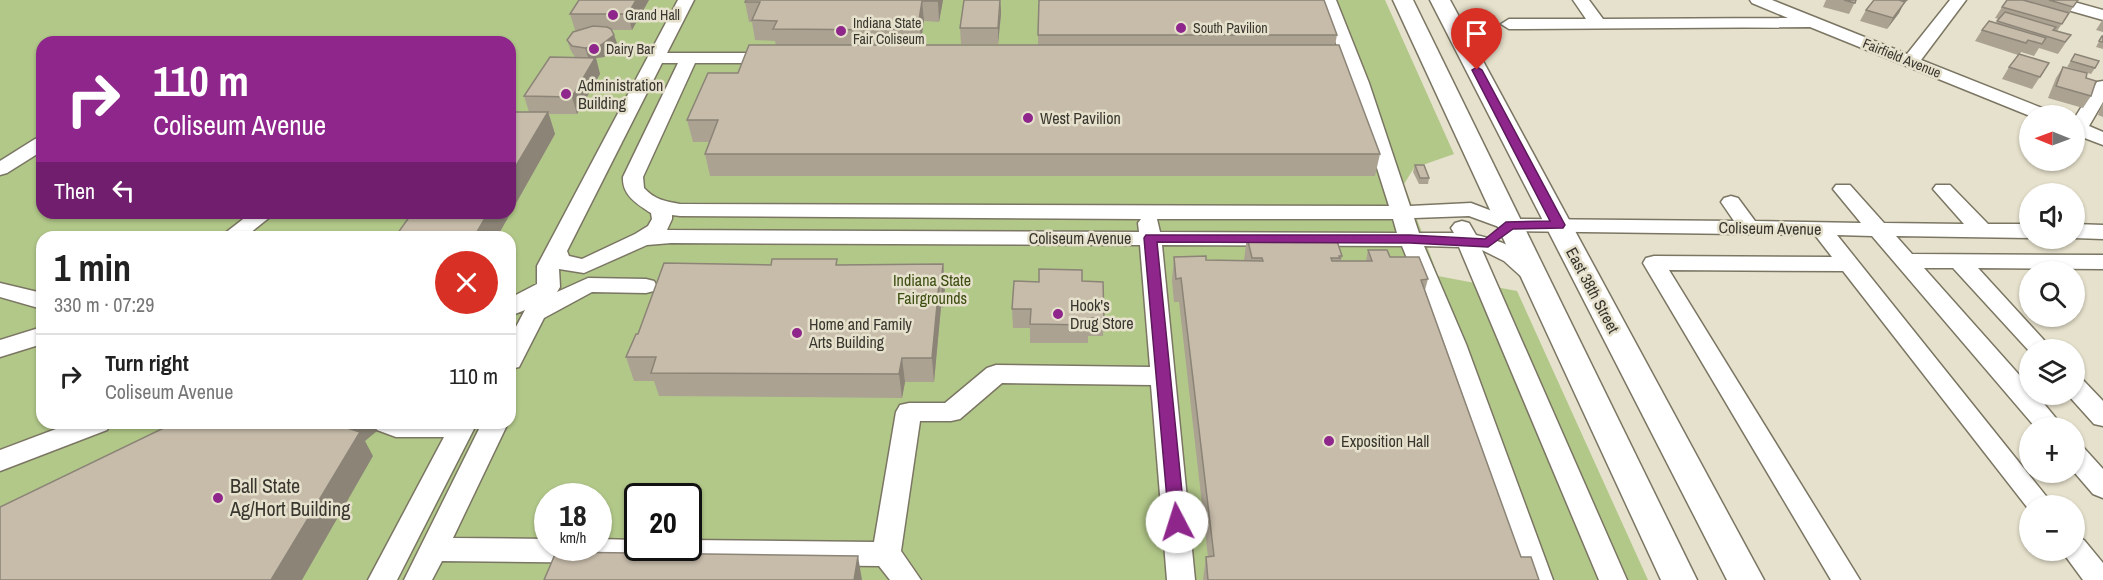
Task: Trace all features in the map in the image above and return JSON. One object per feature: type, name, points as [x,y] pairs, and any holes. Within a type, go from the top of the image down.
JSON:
[{"type":"main road","points":[[1403,0],[1679,580]]},
{"type":"main road","name":"East 38th Street","points":[[1440,0],[1746,580]]},
{"type":"street","points":[[516,349],[548,287],[548,266],[686,0]]},
{"type":"street","points":[[1328,0],[1352,62],[1410,239],[1454,344],[1539,580]]},
{"type":"street","points":[[1581,0],[1598,24]]},
{"type":"street","points":[[1911,62],[1958,0]]},
{"type":"street","points":[[2049,0],[2103,15]]},
{"type":"street","name":"Fairfield Avenue","points":[[1762,1],[2019,106]]},
{"type":"street","points":[[1509,24],[1816,23]]},
{"type":"street","points":[[656,58],[789,58]]},
{"type":"street","points":[[516,305],[584,266],[656,230],[662,219],[661,211],[634,190],[633,177],[689,58]]},
{"type":"street","points":[[1292,62],[1352,62]]},
{"type":"street","points":[[2085,114],[2103,86]]},
{"type":"street","points":[[640,89],[674,89]]},
{"type":"street","points":[[2085,132],[2103,139]]},
{"type":"street","points":[[0,169],[36,147]]},
{"type":"street","points":[[594,177],[633,177]]},
{"type":"street","points":[[1490,181],[1491,193],[1488,198],[1463,210],[1613,580]]},
{"type":"street","points":[[1843,189],[2041,417]]},
{"type":"street","points":[[1943,189],[1982,230]]},
{"type":"street","points":[[1731,202],[1749,228]]},
{"type":"street","name":"Coliseum Avenue","points":[[655,206],[680,210],[795,211],[1268,213],[1463,210],[1510,225],[2019,231]]},
{"type":"street","points":[[787,237],[795,211]]},
{"type":"street","points":[[908,237],[913,211]]},
{"type":"street","points":[[1029,238],[1030,211]]},
{"type":"street","points":[[1148,212],[1182,580]]},
{"type":"street","points":[[1268,213],[1273,238]]},
{"type":"street","points":[[240,231],[256,219]]},
{"type":"street","points":[[1477,242],[1510,225]]},
{"type":"street","points":[[1821,229],[2031,495]]},
{"type":"street","points":[[2085,231],[2103,232]]},
{"type":"street","name":"Coliseum Avenue","points":[[643,238],[665,236],[1273,238],[1477,242]]},
{"type":"street","points":[[1477,242],[1510,254],[1535,277]]},
{"type":"street","points":[[556,251],[560,262],[584,266]]},
{"type":"street","points":[[1905,261],[2103,262]]},
{"type":"street","points":[[1960,261],[2031,339]]},
{"type":"street","points":[[1846,580],[1654,263],[1848,264]]},
{"type":"street","points":[[535,313],[588,285],[646,286]]},
{"type":"street","points":[[0,290],[36,299]]},
{"type":"street","points":[[0,349],[36,337]]},
{"type":"street","points":[[907,580],[886,554],[909,412],[951,412],[996,374],[1164,376]]},
{"type":"street","points":[[2085,398],[2103,417]]},
{"type":"street","points":[[0,461],[83,429]]},
{"type":"street","points":[[418,580],[491,431],[439,429]]},
{"type":"street","points":[[382,580],[460,430]]},
{"type":"street","points":[[2085,467],[2103,487]]},
{"type":"street","points":[[416,516],[448,517]]},
{"type":"street","points":[[433,549],[534,550]]},
{"type":"street","points":[[612,551],[886,554]]},
{"type":"street","points":[[552,580],[560,561]]},
{"type":"street","points":[[2085,561],[2100,580]]},
{"type":"green space","name":"Indiana State Fairgrounds","points":[[0,0],[1385,0],[1454,154],[1414,168],[1404,184],[1438,276],[1517,291],[1648,580],[0,580]]},
{"type":"building","points":[[579,0],[636,0],[628,14],[570,14]]},
{"type":"building","points":[[746,0],[938,1],[922,1],[919,20],[895,20],[894,30],[773,29],[777,21],[752,20],[760,2],[745,2]]},
{"type":"building","points":[[964,0],[1000,0],[998,28],[960,28]]},
{"type":"building","name":"South Pavilion","points":[[1039,0],[1324,0],[1337,35],[1038,35]]},
{"type":"building","points":[[1874,0],[1905,2],[1893,18],[1866,10]]},
{"type":"building","points":[[2007,0],[2023,0],[2069,13],[2062,24],[2002,7]]},
{"type":"building","points":[[2049,0],[2078,0],[2073,7]]},
{"type":"building","points":[[2005,12],[2056,27],[2053,30],[2071,35],[2065,42],[1997,21]]},
{"type":"building","points":[[1989,21],[2046,38],[2042,44],[2028,40],[2026,43],[1982,30]]},
{"type":"building","points":[[593,26],[607,27],[614,35],[601,45],[585,48],[572,46],[567,40],[573,32]]},
{"type":"building","name":"West Pavilion","points":[[749,45],[1339,45],[1380,154],[705,154],[718,120],[687,120],[708,73],[738,73]]},
{"type":"building","points":[[2019,54],[2049,63],[2040,77],[2009,67]]},
{"type":"building","points":[[2075,54],[2099,61],[2095,68],[2071,61]]},
{"type":"building","points":[[550,57],[595,58],[572,97],[524,96]]},
{"type":"building","points":[[2063,67],[2087,73],[2086,78],[2096,81],[2091,96],[2056,86]]},
{"type":"building","points":[[516,112],[548,112],[516,166]]},
{"type":"building","points":[[1415,165],[1424,165],[1429,178],[1420,178]]},
{"type":"building","points":[[408,219],[484,219],[478,231],[399,231]]},
{"type":"building","name":"Exposition Hall","points":[[1321,236],[1334,238],[1337,241],[1342,256],[1331,258],[1332,261],[1372,261],[1368,250],[1387,250],[1390,257],[1419,257],[1428,279],[1421,280],[1521,557],[1531,557],[1539,580],[1208,580],[1206,557],[1214,556],[1181,278],[1176,279],[1174,257],[1206,256],[1206,260],[1263,261],[1262,258],[1252,258],[1247,237]]},
{"type":"building","name":"Home and Family Arts Building","points":[[772,259],[837,259],[836,265],[943,264],[932,358],[902,358],[899,374],[651,373],[656,357],[626,357],[638,334],[664,263],[771,265]]},
{"type":"building","points":[[1039,269],[1082,270],[1082,281],[1103,282],[1104,318],[1088,318],[1088,325],[1030,324],[1031,309],[1012,309],[1014,281],[1039,282]]},
{"type":"building","name":"Ball State Ag/Hort Building","points":[[162,429],[350,429],[360,432],[271,580],[0,580],[0,507]]},
{"type":"building","points":[[612,553],[624,553],[624,561],[702,561],[702,554],[858,556],[854,580],[544,580],[552,561],[612,561]]},
{"type":"place","name":"Grand Hall","points":[[613,15]]},
{"type":"place","name":"South Pavilion","points":[[1181,28]]},
{"type":"place","name":"Indiana State Fair Coliseum","points":[[841,31]]},
{"type":"place","name":"Dairy Bar","points":[[594,49]]},
{"type":"place","name":"Administration Building","points":[[566,94]]},
{"type":"place","name":"West Pavilion","points":[[1028,118]]},
{"type":"place","name":"Hook's Drug Store","points":[[1058,314]]},
{"type":"place","name":"Home and Family Arts Building","points":[[797,333]]},
{"type":"place","name":"Exposition Hall","points":[[1329,441]]},
{"type":"place","name":"Ball State Ag/Hort Building","points":[[218,498]]},
{"type":"route","points":[[1177,522],[1150,238],[1410,239],[1467,240],[1488,243],[1510,225],[1559,225],[1477,70]]}]
